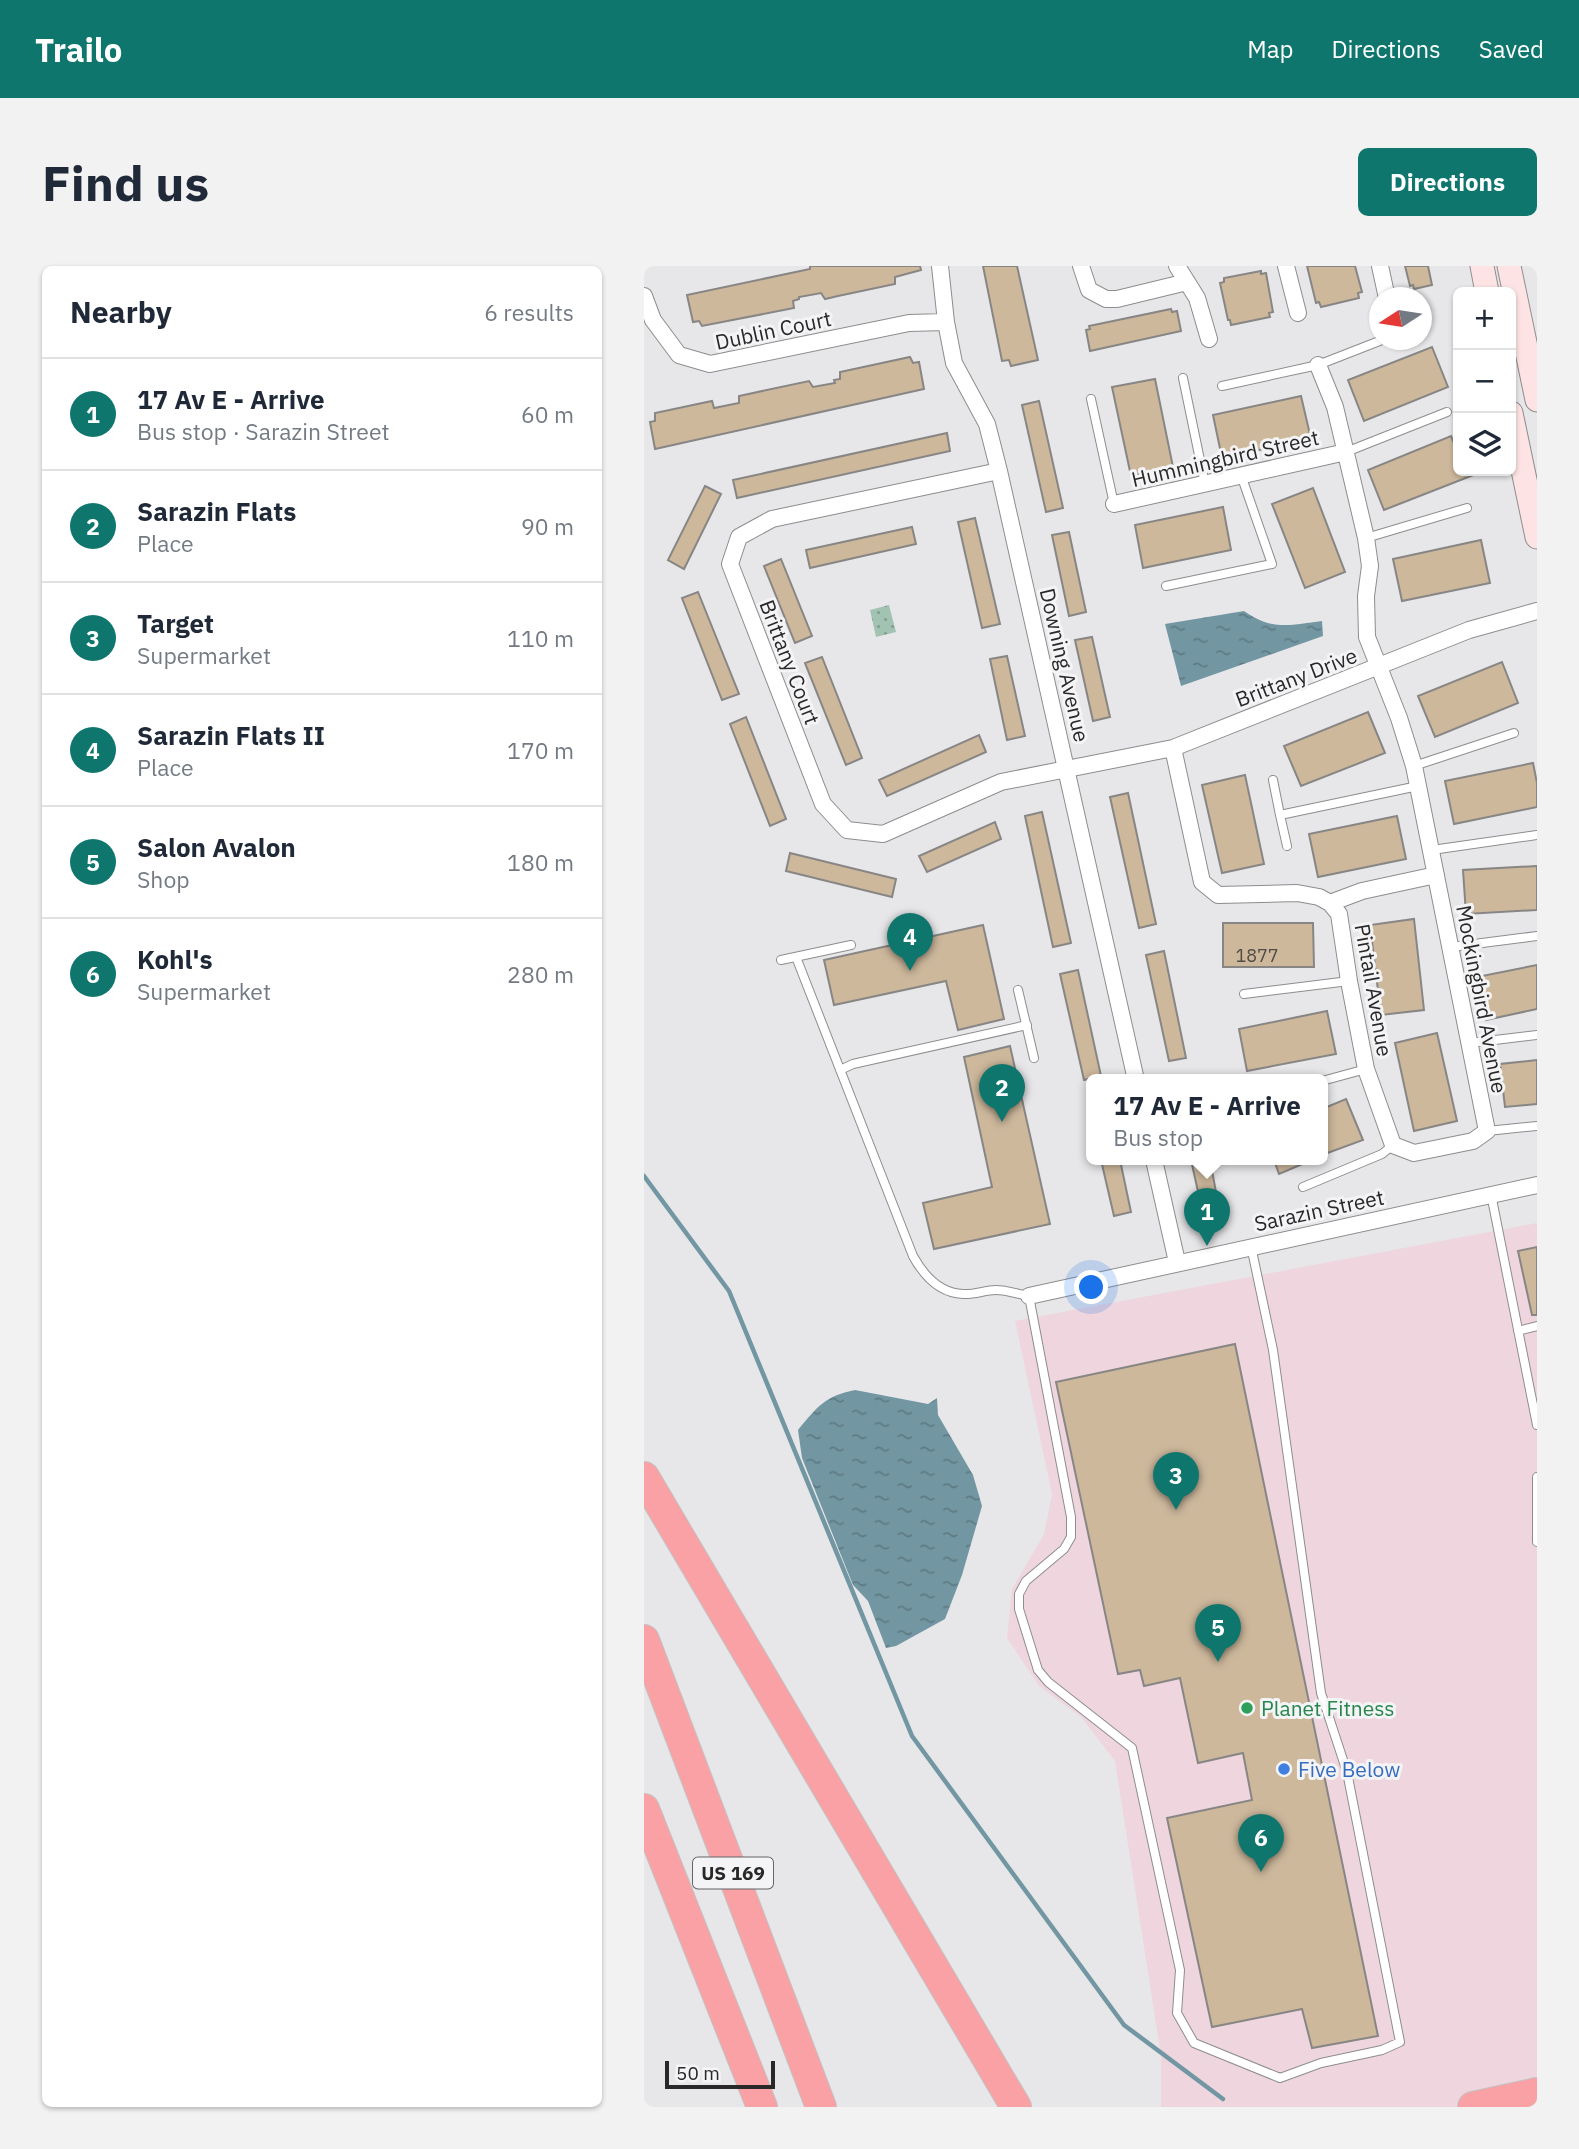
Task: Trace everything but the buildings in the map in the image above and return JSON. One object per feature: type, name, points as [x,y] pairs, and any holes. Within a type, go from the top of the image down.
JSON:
[{"type":"highway","points":[[644,1477],[1016,2107]]},
{"type":"highway","name":"US 169","points":[[644,1640],[821,2107]]},
{"type":"highway","name":"US 169","points":[[644,1809],[762,2107]]},
{"type":"highway","points":[[1473,2107],[1537,2092]]},
{"type":"street","name":"Downing Avenue","points":[[940,266],[954,363],[987,424],[999,471],[1135,1074]]},
{"type":"street","points":[[1081,266],[1089,290],[1105,299],[1117,299],[1187,282]]},
{"type":"street","points":[[1177,266],[1202,309],[1209,339]]},
{"type":"street","points":[[1286,266],[1298,313]]},
{"type":"street","points":[[1380,266],[1385,287]]},
{"type":"street","points":[[1482,266],[1486,287]]},
{"type":"street","points":[[1509,266],[1537,400]]},
{"type":"street","name":"Dublin Court","points":[[644,296],[653,320],[679,355],[710,364],[909,323],[946,322]]},
{"type":"street","name":"Mockingbird Avenue","points":[[1318,365],[1335,407],[1366,538],[1370,566],[1366,596],[1367,637],[1399,718],[1414,765],[1487,1131]]},
{"type":"street","points":[[1511,413],[1537,537]]},
{"type":"street","name":"Hummingbird Street","points":[[1114,504],[1346,452]]},
{"type":"street","name":"Brittany Court","points":[[999,471],[772,519],[739,537],[730,565],[823,804],[847,830],[883,834],[1001,782],[1066,768]]},
{"type":"street","name":"Brittany Drive","points":[[1066,768],[1173,748],[1469,630],[1537,611]]},
{"type":"street","name":"Pintail Avenue","points":[[1173,748],[1202,882],[1218,895],[1297,893],[1319,897],[1339,914],[1366,1069],[1393,1145]]},
{"type":"street","points":[[1330,904],[1362,891],[1436,875]]},
{"type":"street","points":[[1393,1145],[1414,1153],[1473,1141],[1487,1131]]},
{"type":"street","points":[[1155,1165],[1177,1262]]},
{"type":"street","name":"Sarazin Street","points":[[1028,1296],[1537,1185]]},
{"type":"lane","points":[[1222,386],[1318,365],[1369,345]]},
{"type":"lane","points":[[1183,378],[1205,484]]},
{"type":"lane","points":[[1091,399],[1114,504]]},
{"type":"lane","points":[[1346,452],[1447,412]]},
{"type":"lane","points":[[1166,586],[1272,564],[1241,475]]},
{"type":"lane","points":[[1366,538],[1468,508]]},
{"type":"lane","points":[[1414,765],[1514,733]]},
{"type":"lane","points":[[1273,780],[1287,846]]},
{"type":"lane","points":[[1280,815],[1418,786]]},
{"type":"lane","points":[[1432,850],[1537,835]]},
{"type":"lane","points":[[1451,947],[1537,936]]},
{"type":"lane","points":[[781,960],[851,945]]},
{"type":"lane","points":[[796,957],[913,1256],[923,1273],[934,1284],[948,1291],[963,1294],[996,1290],[1028,1296],[1071,1517],[1071,1537],[1064,1549],[1026,1581],[1019,1594],[1019,1609],[1038,1670],[1048,1682],[1132,1748],[1180,1970],[1177,2013],[1194,2043],[1280,2078],[1321,2063],[1382,2050],[1400,2042],[1348,1772],[1321,1693],[1273,1350],[1251,1246]]},
{"type":"lane","points":[[1244,994],[1349,981]]},
{"type":"lane","points":[[1018,990],[1034,1058]]},
{"type":"lane","points":[[840,1070],[853,1064],[1027,1025]]},
{"type":"lane","points":[[1470,1044],[1537,1035]]},
{"type":"lane","points":[[1328,1079],[1366,1069]]},
{"type":"lane","points":[[1487,1131],[1537,1126]]},
{"type":"lane","points":[[1303,1187],[1382,1154],[1393,1145]]},
{"type":"lane","points":[[1491,1194],[1537,1425]]},
{"type":"lane","points":[[1518,1331],[1537,1326]]},
{"type":"lane","points":[[1537,1477],[1537,1542]]},
{"type":"shaded area","points":[[1537,1223],[1537,2107],[1161,2107],[1161,2056],[1115,1761],[1081,1717],[1039,1686],[1007,1638],[1012,1589],[1044,1534],[1052,1494],[1015,1321]]},
{"type":"green space","points":[[889,605],[896,632],[876,637],[870,610]]},
{"type":"water","points":[[1244,611],[1273,624],[1322,621],[1323,636],[1181,686],[1165,624]]},
{"type":"water","points":[[855,1390],[928,1404],[937,1398],[938,1415],[973,1475],[982,1506],[962,1575],[945,1619],[896,1646],[886,1648],[868,1601],[853,1585],[802,1458],[798,1430],[829,1399]]},
{"type":"waterway","points":[[644,1176],[729,1291],[912,1736],[1124,2025],[1223,2099]]},
{"type":"place","name":"Sarazin Flats II","points":[[910,971]]},
{"type":"place","name":"Sarazin Flats","points":[[1002,1122]]},
{"type":"place","name":"17 Av E - Arrive","points":[[1207,1246]]},
{"type":"place","name":"Target","points":[[1176,1510]]},
{"type":"place","name":"Salon Avalon","points":[[1218,1662]]},
{"type":"place","name":"Planet Fitness","points":[[1247,1708]]},
{"type":"place","name":"Five Below","points":[[1284,1769]]},
{"type":"place","name":"Kohl's","points":[[1261,1872]]}]
